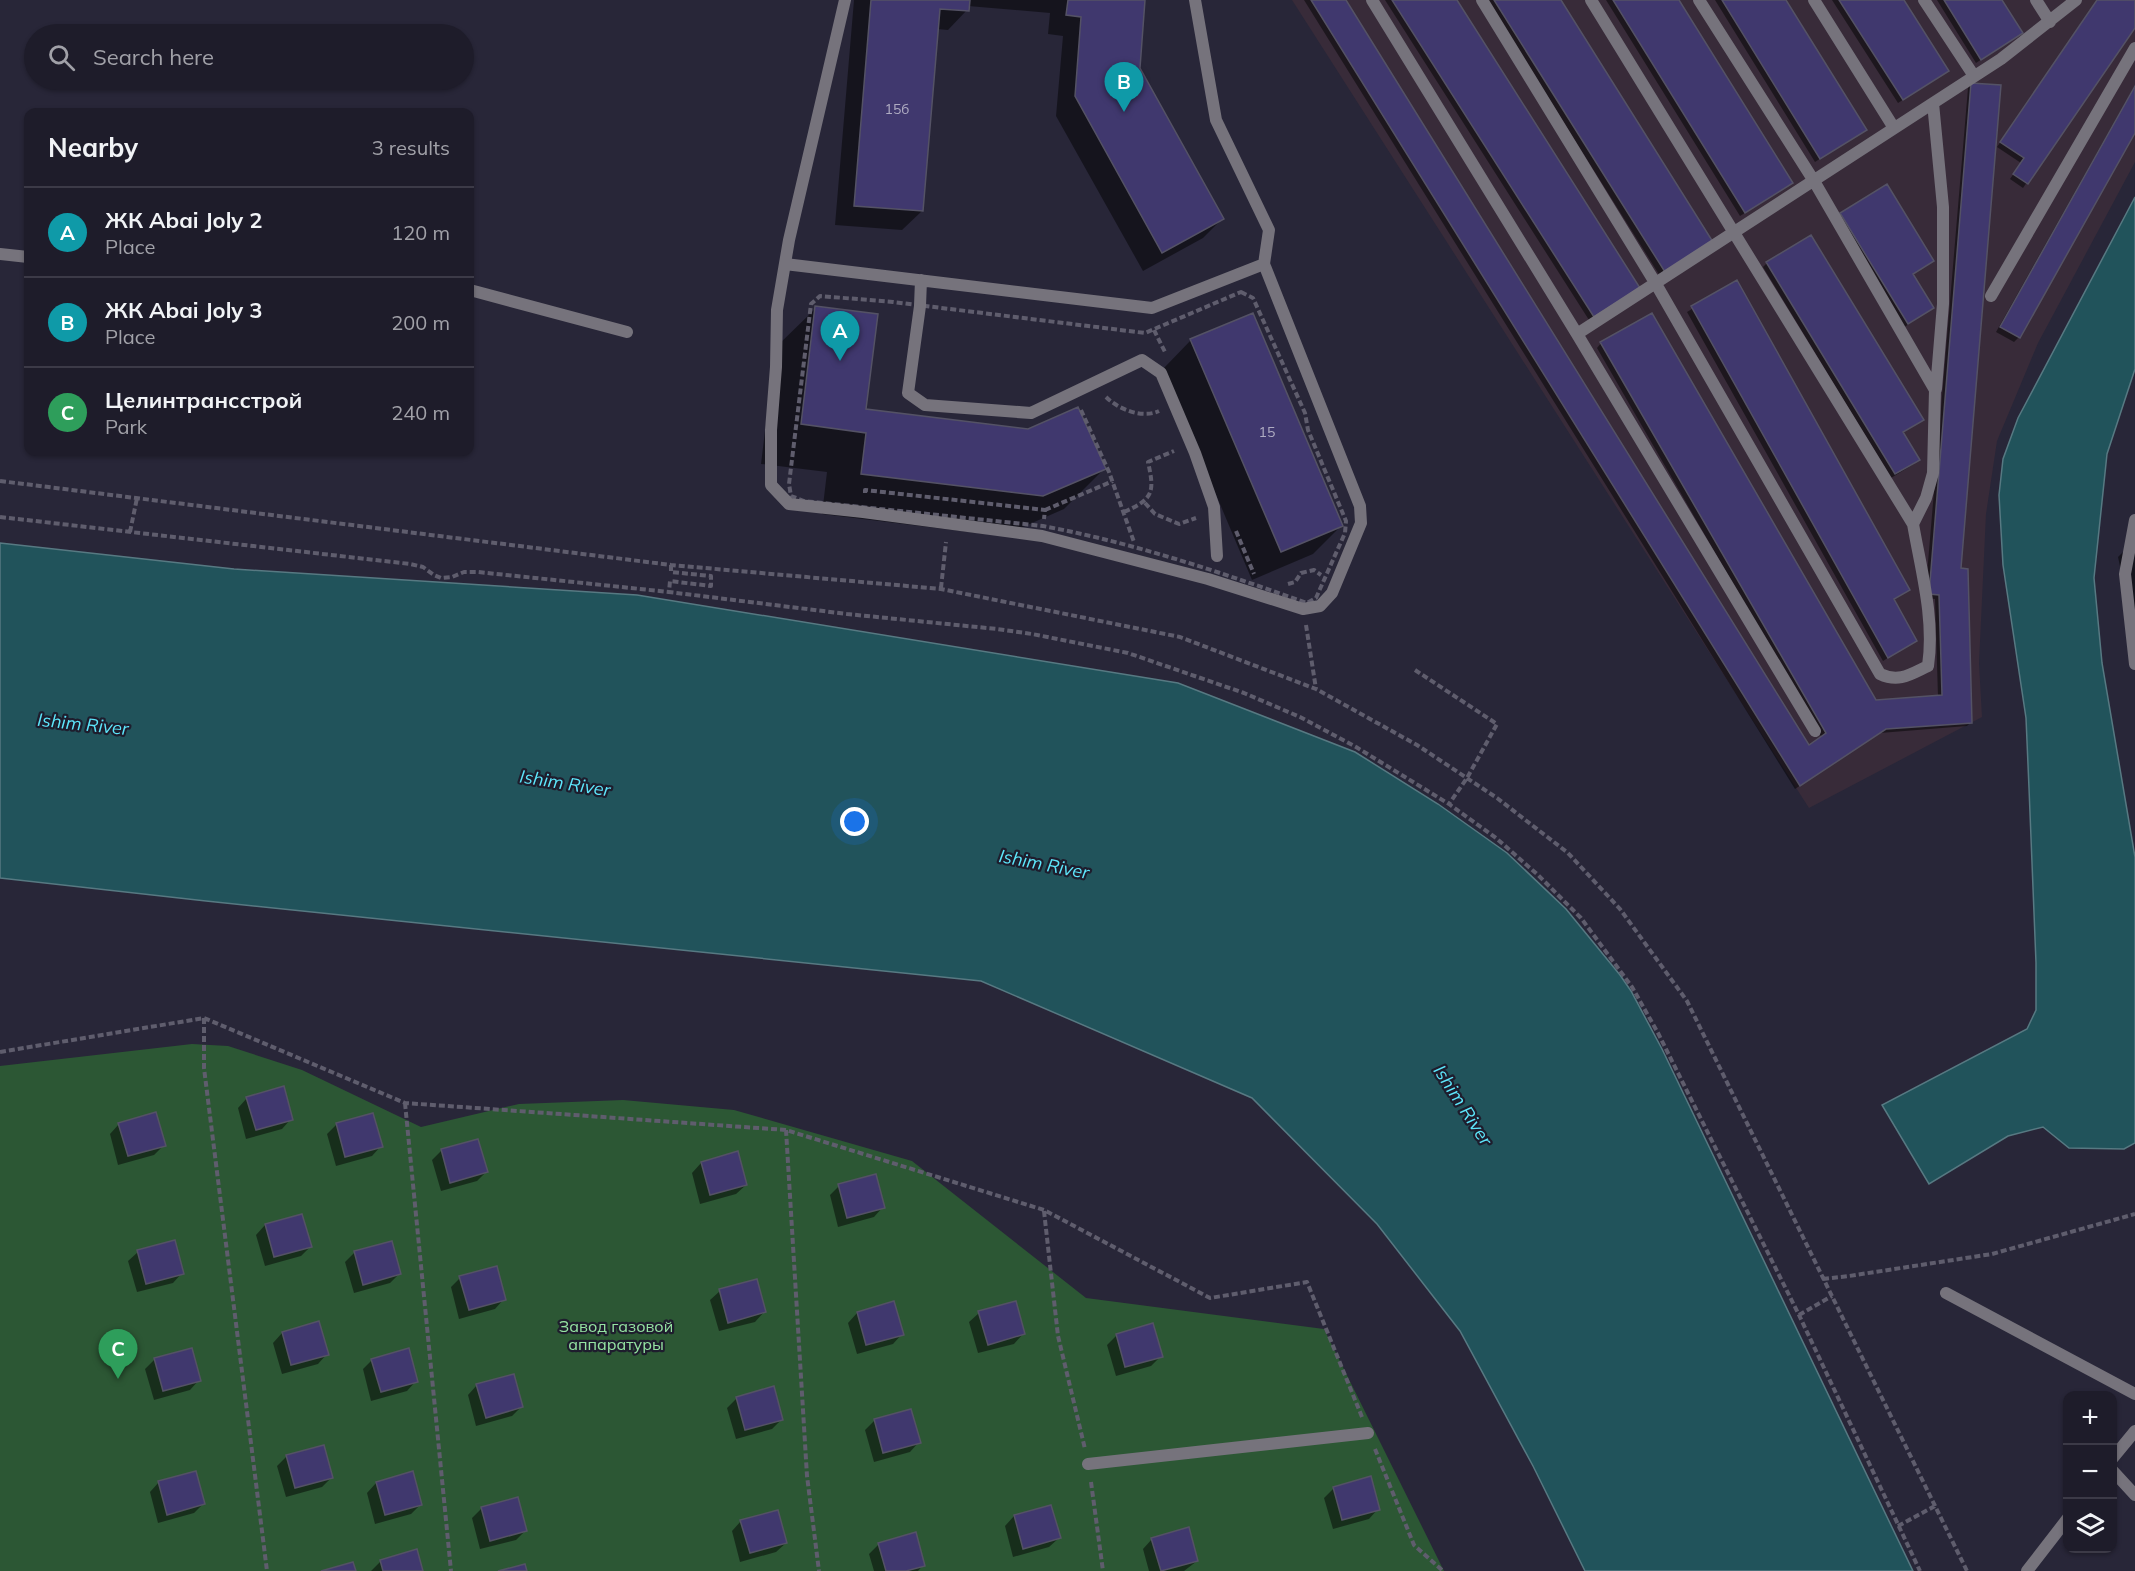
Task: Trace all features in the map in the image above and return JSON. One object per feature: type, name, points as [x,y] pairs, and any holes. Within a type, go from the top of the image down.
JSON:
[{"type":"street","points":[[845,0],[785,264],[777,310],[776,367],[771,430],[771,485],[789,504],[863,509],[947,524],[1042,531],[1303,609],[1320,606],[1332,593],[1361,523],[1360,506],[1264,264],[1269,230],[1216,120],[1196,0]]},
{"type":"street","points":[[1372,0],[1577,334],[1815,731]]},
{"type":"street","points":[[1482,0],[1656,284],[1880,674],[1889,679],[1902,679],[1928,666],[1930,636],[1927,604],[1913,524],[1591,0]]},
{"type":"street","points":[[1699,0],[1814,181],[1935,390]]},
{"type":"street","points":[[1814,0],[1894,128]]},
{"type":"street","points":[[1924,0],[1974,76]]},
{"type":"street","points":[[2036,0],[2050,22]]},
{"type":"street","points":[[1577,334],[2001,59],[2076,0]]},
{"type":"street","points":[[1990,296],[2135,48]]},
{"type":"street","points":[[1913,524],[1926,498],[1933,473],[1935,390],[1943,304],[1943,207],[1933,103]]},
{"type":"street","points":[[0,254],[24,257]]},
{"type":"street","points":[[785,264],[1152,308],[1264,264]]},
{"type":"street","points":[[921,280],[920,306],[908,393],[925,405],[1031,413],[1142,360],[1161,373],[1214,507],[1217,556]]},
{"type":"street","points":[[474,291],[627,332]]},
{"type":"street","points":[[2135,520],[2125,574],[2135,664]]},
{"type":"street","points":[[1946,1293],[2135,1394]]},
{"type":"street","points":[[2117,1453],[2135,1431]]},
{"type":"street","points":[[1088,1464],[1368,1432]]},
{"type":"street","points":[[2117,1475],[2135,1495]]},
{"type":"street","points":[[2026,1571],[2063,1523]]},
{"type":"path","points":[[1241,292],[1253,298],[1305,413],[1308,430],[1346,520],[1345,533],[1316,598],[1307,603],[1187,561],[1079,532],[1042,531],[863,509],[804,501],[791,496],[789,484],[811,304],[820,296],[920,306],[1145,333],[1241,292]]},
{"type":"path","points":[[1092,384],[1112,404],[1136,413],[1155,413],[1174,404]]},
{"type":"path","points":[[1073,393],[1113,481],[1136,548]]},
{"type":"path","points":[[1124,512],[1145,503],[1149,496],[1152,479],[1148,462],[1191,444]]},
{"type":"path","points":[[0,481],[671,565],[941,589],[1180,637],[1316,689],[1417,746],[1497,798],[1568,853],[1620,909],[1687,1001],[1967,1571]]},
{"type":"path","points":[[863,509],[865,490],[1045,510],[1113,481]]},
{"type":"path","points":[[130,532],[137,498]]},
{"type":"path","points":[[1145,503],[1155,514],[1179,524],[1192,521],[1214,507]]},
{"type":"path","points":[[1042,531],[1045,510]]},
{"type":"path","points":[[0,517],[410,564],[423,567],[441,578],[452,577],[464,572],[478,572],[669,592],[857,616],[1021,632],[1128,653],[1244,693],[1300,717],[1356,747],[1449,804],[1496,838],[1538,875],[1581,918],[1632,987],[1658,1033],[1799,1315],[1920,1571]]},
{"type":"path","points":[[941,589],[947,524]]},
{"type":"path","points":[[669,592],[670,581],[711,586],[711,576],[671,572],[671,565]]},
{"type":"path","points":[[1282,586],[1294,582],[1301,573],[1314,570],[1324,578]]},
{"type":"path","points":[[1303,609],[1316,689]]},
{"type":"path","points":[[1415,670],[1497,724],[1467,778],[1449,804]]},
{"type":"path","points":[[0,1052],[204,1018],[405,1103],[786,1130],[1044,1210],[1210,1298],[1307,1282],[1414,1545],[1443,1571]]},
{"type":"path","points":[[204,1018],[204,1068],[267,1571]]},
{"type":"path","points":[[405,1103],[451,1571]]},
{"type":"path","points":[[786,1130],[807,1476],[819,1571]]},
{"type":"path","points":[[1044,1210],[1058,1336],[1088,1464],[1103,1571]]},
{"type":"path","points":[[1823,1279],[1992,1254],[2135,1214]]},
{"type":"path","points":[[1799,1315],[1832,1296]]},
{"type":"path","points":[[1898,1526],[1935,1506]]},
{"type":"shaded area","points":[[1292,0],[2135,0],[2135,162],[2038,343],[1997,441],[1986,514],[1979,663],[1982,717],[1809,808]]},
{"type":"green space","name":"Завод газовой аппаратуры","points":[[192,1044],[228,1046],[302,1070],[421,1127],[519,1104],[623,1100],[734,1110],[912,1161],[1086,1298],[1324,1329],[1444,1571],[0,1571],[0,1066]]},
{"type":"water","points":[[2135,197],[2135,369],[2107,454],[2094,578],[2102,663],[2135,857],[2135,1143],[2124,1149],[2069,1148],[2043,1127],[2008,1136],[1929,1184],[1882,1105],[2027,1029],[2036,1010],[2026,718],[2003,565],[1999,495],[2003,459],[2018,418]]},
{"type":"water","name":"Ishim River","points":[[0,543],[234,569],[637,595],[1178,683],[1355,752],[1438,804],[1507,853],[1566,909],[1631,991],[1662,1049],[1913,1571],[1585,1571],[1533,1466],[1460,1331],[1377,1224],[1252,1098],[981,981],[0,878]]},
{"type":"building","points":[[871,0],[970,0],[969,11],[940,9],[923,211],[854,206]]},
{"type":"building","points":[[1068,0],[1145,0],[1140,68],[1224,219],[1162,253],[1075,96],[1081,17],[1066,15]]},
{"type":"building","points":[[1311,0],[1346,0],[1809,745],[1826,733],[1600,342],[1652,313],[1876,700],[1942,695],[1939,595],[1929,594],[1971,83],[2001,85],[1961,568],[1968,569],[1972,723],[1886,729],[1800,786]]},
{"type":"building","points":[[1392,0],[1457,0],[1640,288],[1594,317]]},
{"type":"building","points":[[1494,0],[1561,0],[1713,242],[1665,272]]},
{"type":"building","points":[[1613,0],[1679,0],[1793,183],[1745,213]]},
{"type":"building","points":[[1722,0],[1786,0],[1867,130],[1820,159]]},
{"type":"building","points":[[1839,0],[1904,0],[1949,71],[1903,100]]},
{"type":"building","points":[[1944,0],[2002,0],[2023,33],[1981,60]]},
{"type":"building","points":[[2097,0],[2135,0],[2135,28],[2028,184],[2013,174],[2024,158],[2000,142]]},
{"type":"building","points":[[2135,86],[2135,133],[2020,338],[2000,327]]},
{"type":"building","points":[[1887,184],[1934,261],[1913,274],[1934,308],[1908,324],[1840,213]]},
{"type":"building","points":[[1811,235],[1924,420],[1903,432],[1920,460],[1895,474],[1766,262]]},
{"type":"building","points":[[1737,280],[1910,590],[1894,599],[1917,641],[1888,658],[1691,306]]},
{"type":"building","points":[[815,306],[878,314],[866,409],[1028,429],[1078,407],[1106,469],[1043,496],[861,474],[866,433],[801,424]]},
{"type":"building","points":[[1253,313],[1343,526],[1281,552],[1190,339]]},
{"type":"building","points":[[284,1086],[293,1120],[256,1130],[246,1097]]},
{"type":"building","points":[[156,1112],[166,1146],[128,1156],[118,1123]]},
{"type":"building","points":[[373,1113],[383,1147],[345,1157],[336,1123]]},
{"type":"building","points":[[478,1139],[488,1172],[450,1183],[441,1149]]},
{"type":"building","points":[[738,1151],[747,1185],[710,1195],[701,1162]]},
{"type":"building","points":[[876,1174],[885,1208],[847,1218],[838,1184]]},
{"type":"building","points":[[302,1214],[312,1247],[274,1257],[265,1224]]},
{"type":"building","points":[[175,1240],[184,1274],[146,1284],[137,1250]]},
{"type":"building","points":[[392,1241],[401,1274],[363,1285],[354,1251]]},
{"type":"building","points":[[497,1266],[506,1300],[469,1310],[459,1276]]},
{"type":"building","points":[[757,1279],[766,1312],[728,1323],[719,1289]]},
{"type":"building","points":[[894,1301],[904,1335],[866,1345],[857,1312]]},
{"type":"building","points":[[1016,1301],[1025,1334],[988,1345],[978,1311]]},
{"type":"building","points":[[319,1321],[329,1355],[291,1365],[282,1332]]},
{"type":"building","points":[[1153,1323],[1163,1357],[1125,1367],[1116,1334]]},
{"type":"building","points":[[192,1348],[201,1381],[163,1391],[154,1358]]},
{"type":"building","points":[[409,1348],[418,1382],[381,1392],[371,1359]]},
{"type":"building","points":[[514,1374],[523,1407],[486,1418],[476,1384]]},
{"type":"building","points":[[774,1386],[783,1420],[745,1430],[736,1397]]},
{"type":"building","points":[[911,1409],[921,1443],[883,1453],[874,1419]]},
{"type":"building","points":[[324,1445],[333,1478],[295,1488],[286,1455]]},
{"type":"building","points":[[196,1471],[205,1504],[167,1515],[158,1481]]},
{"type":"building","points":[[413,1471],[422,1505],[385,1515],[376,1482]]},
{"type":"building","points":[[1371,1476],[1380,1510],[1342,1520],[1333,1487]]},
{"type":"building","points":[[518,1497],[527,1531],[490,1541],[481,1507]]},
{"type":"building","points":[[1051,1505],[1061,1538],[1023,1549],[1014,1515]]},
{"type":"building","points":[[778,1510],[787,1543],[750,1553],[740,1520]]},
{"type":"building","points":[[1189,1527],[1198,1561],[1161,1571],[1151,1538]]},
{"type":"building","points":[[916,1532],[925,1566],[906,1571],[886,1571],[878,1543]]},
{"type":"building","points":[[417,1549],[423,1571],[383,1571],[380,1560]]},
{"type":"building","points":[[353,1562],[356,1571],[321,1571]]},
{"type":"building","points":[[525,1564],[527,1571],[498,1571]]},
{"type":"place","name":"ЖК Abai Joly 3","points":[[1124,112]]},
{"type":"place","name":"ЖК Abai Joly 2","points":[[840,361]]},
{"type":"place","name":"Целинтрансстрой","points":[[118,1379]]}]
